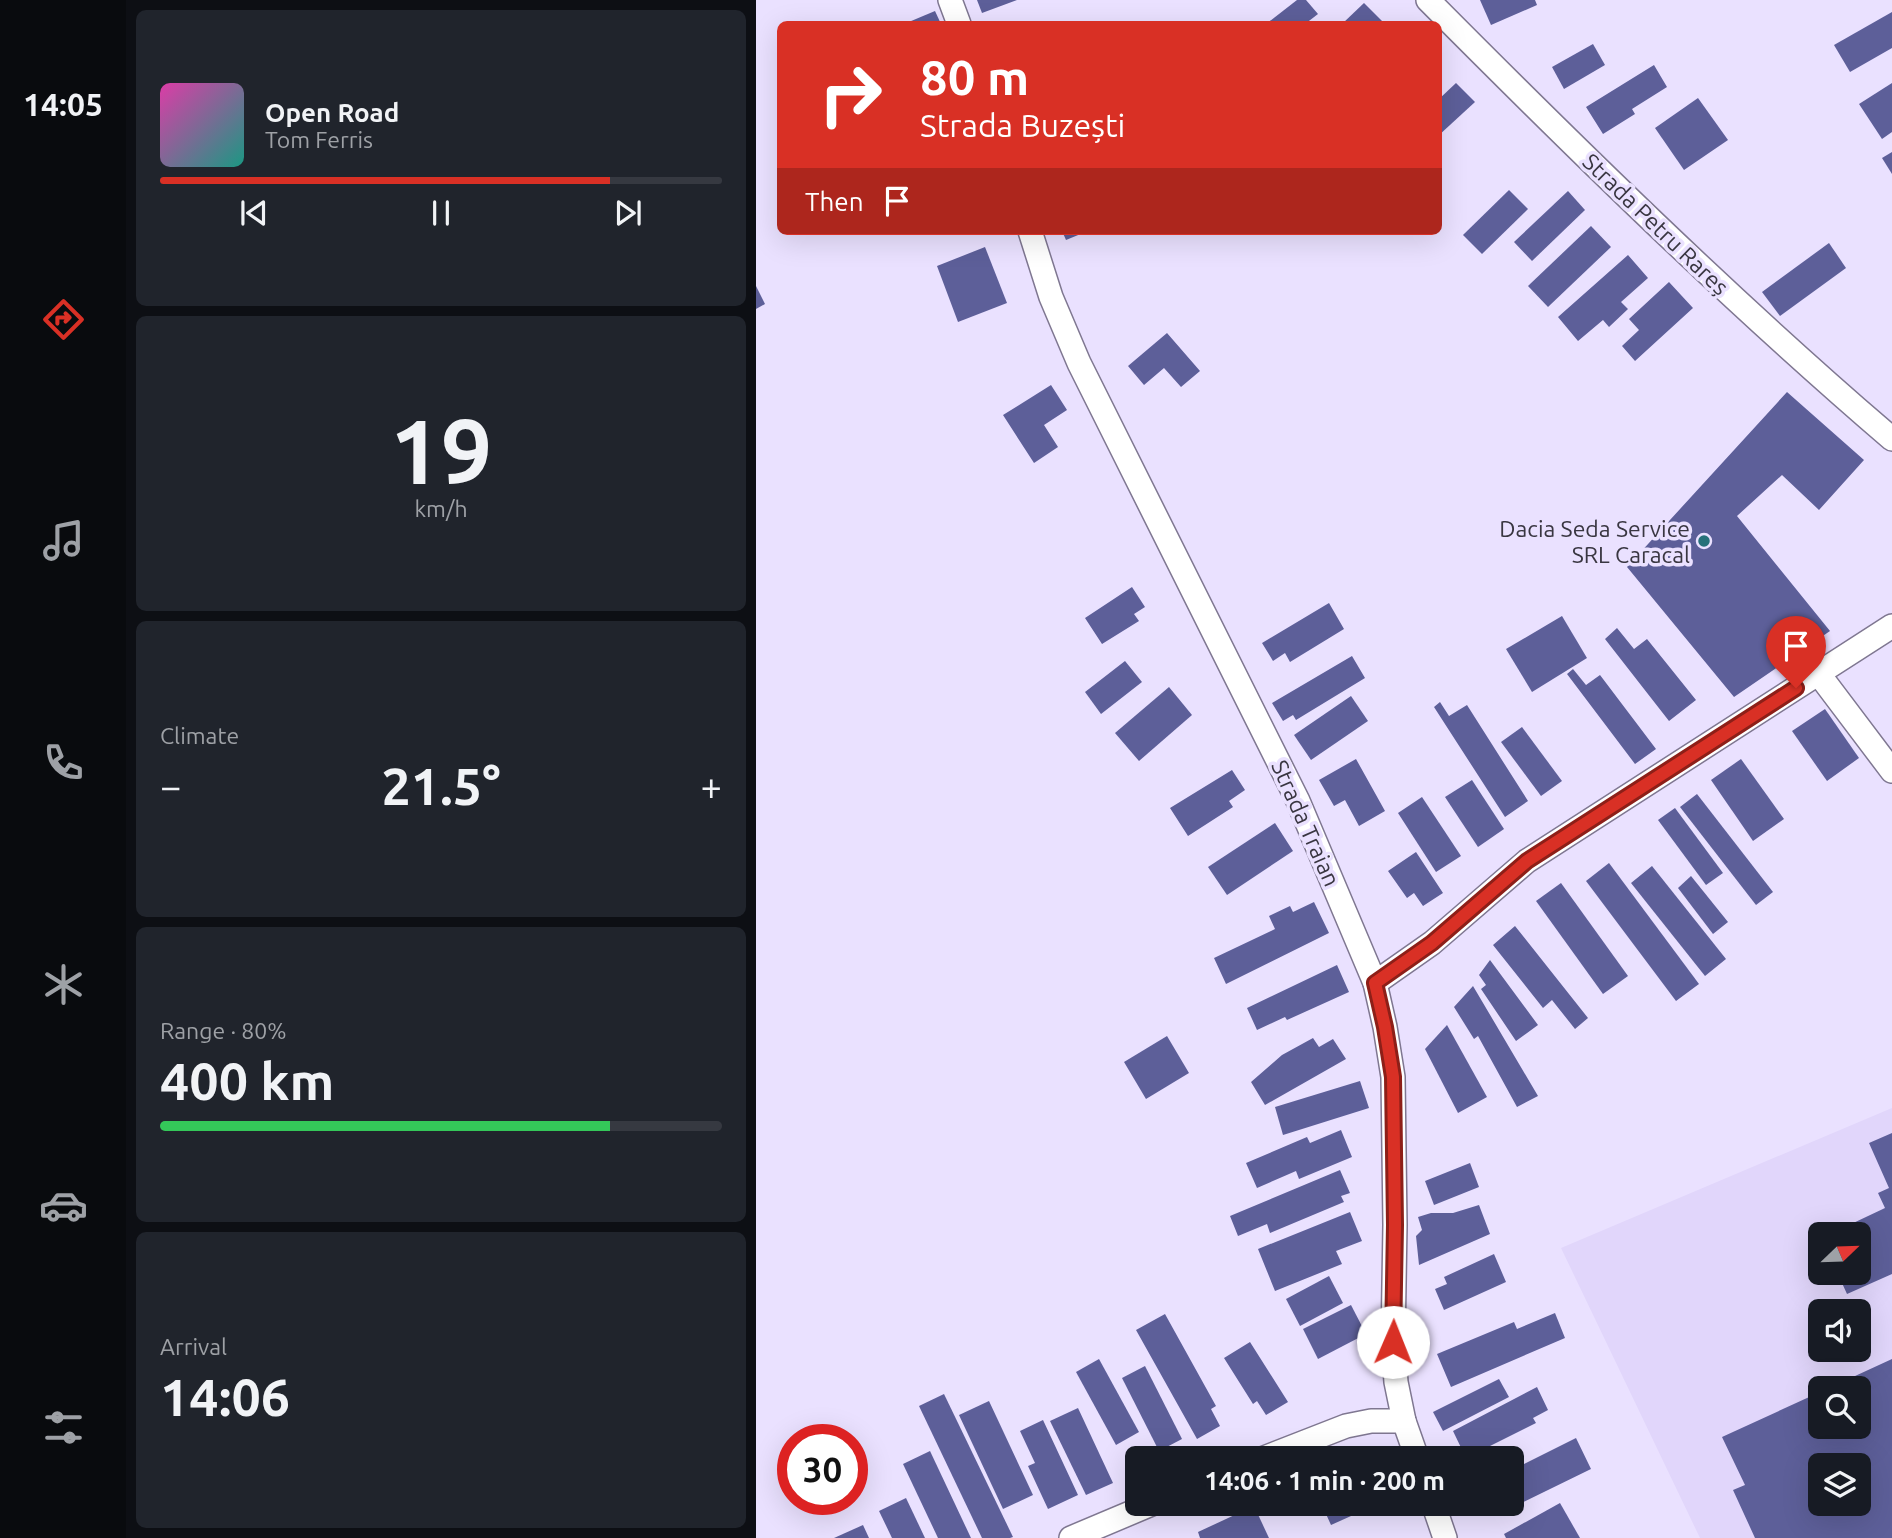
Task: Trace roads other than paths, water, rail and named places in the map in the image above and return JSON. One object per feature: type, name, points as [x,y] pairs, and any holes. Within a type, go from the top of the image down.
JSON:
[{"type":"street","points":[[950,0],[958,21]]},
{"type":"street","name":"Strada Petru Rareș","points":[[1428,0],[1560,133],[1720,285],[1800,360],[1892,439]]},
{"type":"street","name":"Strada Traian","points":[[1031,235],[1051,297],[1079,363],[1298,801],[1375,983],[1393,1077],[1393,1342],[1404,1421],[1413,1446]]},
{"type":"street","points":[[1375,983],[1432,943],[1527,861],[1892,626]]},
{"type":"street","points":[[1818,673],[1892,771]]},
{"type":"street","points":[[1295,1446],[1346,1426],[1371,1421],[1404,1421]]},
{"type":"street","points":[[1071,1538],[1125,1515]]},
{"type":"street","points":[[1437,1516],[1445,1538]]},
{"type":"place","name":"Dacia Seda Service SRL Caracal","points":[[1704,541]]}]
